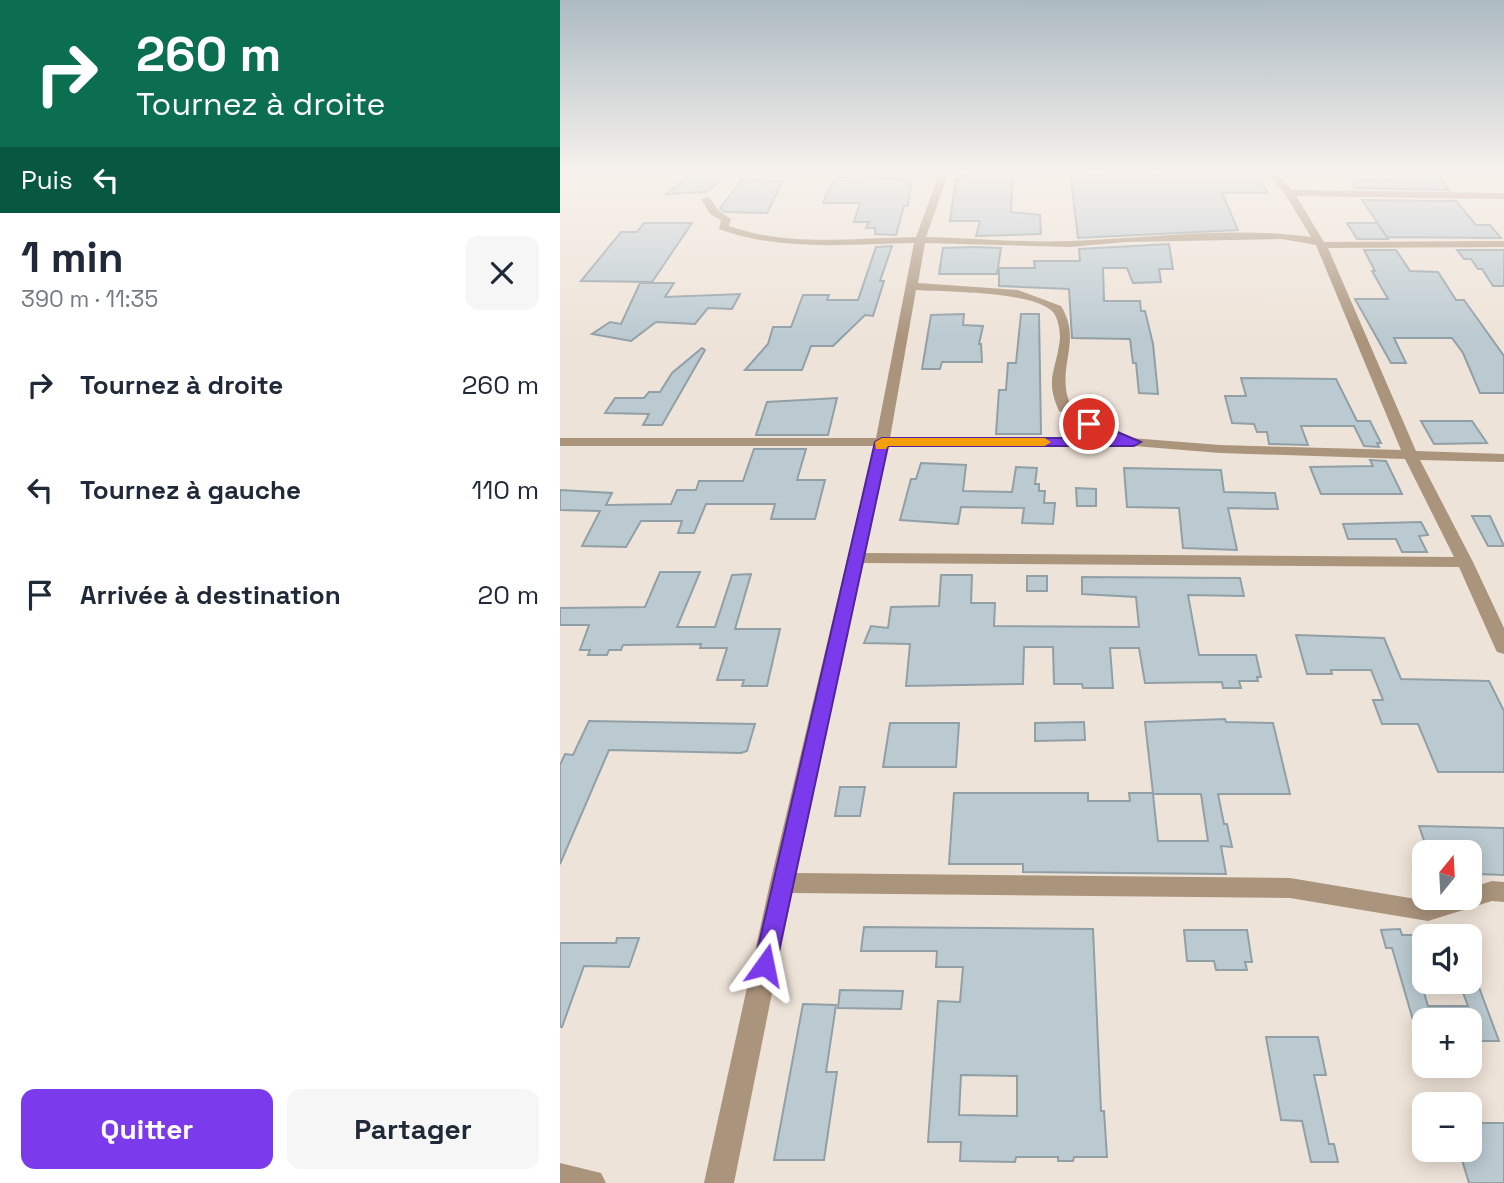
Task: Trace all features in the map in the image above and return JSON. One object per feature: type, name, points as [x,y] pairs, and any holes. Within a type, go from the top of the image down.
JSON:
[{"type":"street","points":[[723,227],[750,237],[795,242],[920,240],[1049,244],[1126,239],[1282,236],[1319,243],[1504,244]]},
{"type":"street","points":[[719,1183],[782,883],[882,442],[925,227]]},
{"type":"street","points":[[1310,227],[1319,243],[1410,455],[1465,562],[1504,648]]},
{"type":"street","points":[[912,286],[1009,292],[1033,298],[1056,309],[1067,328],[1063,361],[1056,380],[1066,411],[1089,424],[1134,442]]},
{"type":"street","points":[[560,442],[1134,442],[1220,449],[1504,458]]},
{"type":"street","points":[[855,558],[1465,562]]},
{"type":"street","points":[[782,883],[1290,888],[1412,908]]},
{"type":"street","points":[[1482,894],[1492,891],[1504,892]]},
{"type":"street","points":[[560,1178],[591,1183]]},
{"type":"building","points":[[641,227],[689,227],[652,282],[581,281],[621,232],[637,232]]},
{"type":"building","points":[[898,227],[896,235],[875,234],[875,228],[866,228]]},
{"type":"building","points":[[978,227],[1041,227],[1041,234],[976,236]]},
{"type":"building","points":[[1077,227],[1237,227],[1238,230],[1078,238]]},
{"type":"building","points":[[1350,227],[1380,227],[1388,239],[1357,239]]},
{"type":"building","points":[[1380,227],[1492,227],[1501,238],[1387,237]]},
{"type":"building","points":[[1169,244],[1173,269],[1159,269],[1161,282],[1133,283],[1127,268],[1103,268],[1104,301],[1140,301],[1141,311],[1145,311],[1153,344],[1158,394],[1139,393],[1130,339],[1072,338],[1069,289],[999,286],[999,268],[1035,268],[1034,261],[1080,261],[1079,249]]},
{"type":"building","points":[[892,246],[880,281],[884,281],[873,316],[865,315],[833,346],[811,346],[802,370],[745,370],[768,344],[773,327],[791,327],[803,295],[829,295],[827,300],[858,300],[876,247]]},
{"type":"building","points":[[943,248],[1001,248],[997,274],[939,274]]},
{"type":"building","points":[[1364,250],[1396,250],[1410,271],[1438,272],[1456,300],[1464,300],[1504,356],[1504,393],[1480,393],[1463,353],[1452,338],[1394,338],[1406,363],[1391,363],[1355,299],[1388,299]]},
{"type":"building","points":[[1457,250],[1504,250],[1504,286],[1493,286],[1482,269],[1478,269],[1471,259],[1464,259]]},
{"type":"building","points":[[640,283],[674,283],[665,297],[740,294],[732,309],[708,308],[695,324],[656,322],[631,341],[592,334],[610,322],[621,324]]},
{"type":"building","points":[[964,314],[963,325],[983,326],[979,344],[982,362],[942,362],[940,369],[922,369],[931,315]]},
{"type":"building","points":[[1021,314],[1039,314],[1041,434],[996,434],[999,390],[1006,390],[1008,363],[1016,363]]},
{"type":"building","points":[[702,348],[705,350],[662,425],[643,425],[649,414],[605,413],[615,398],[644,398],[649,392],[660,392],[672,373]]},
{"type":"building","points":[[1241,378],[1336,379],[1357,421],[1370,421],[1381,443],[1377,443],[1379,447],[1364,446],[1354,426],[1301,426],[1308,445],[1269,444],[1267,432],[1257,432],[1254,424],[1232,423],[1225,396],[1246,396]]},
{"type":"building","points":[[837,398],[828,435],[756,435],[767,402]]},
{"type":"building","points":[[1421,421],[1472,421],[1487,443],[1434,444]]},
{"type":"building","points":[[754,449],[806,449],[797,480],[825,480],[815,519],[771,519],[775,504],[706,504],[694,533],[678,533],[682,521],[641,521],[626,547],[582,546],[600,511],[560,510],[560,490],[612,493],[606,505],[671,504],[677,490],[696,490],[699,481],[743,481]]},
{"type":"building","points":[[1370,460],[1386,461],[1402,494],[1321,494],[1310,467],[1373,466]]},
{"type":"building","points":[[921,463],[966,465],[963,491],[1012,492],[1016,467],[1037,468],[1035,484],[1039,484],[1039,491],[1045,491],[1044,503],[1055,503],[1053,524],[1022,523],[1024,508],[961,507],[958,524],[900,520],[911,479],[916,479]]},
{"type":"building","points":[[1124,468],[1221,470],[1224,492],[1275,493],[1278,509],[1228,508],[1237,550],[1183,548],[1179,508],[1127,507]]},
{"type":"building","points":[[1076,488],[1096,489],[1096,506],[1077,506]]},
{"type":"building","points":[[1472,516],[1490,516],[1504,546],[1488,546]]},
{"type":"building","points":[[1421,522],[1428,535],[1419,536],[1427,552],[1402,552],[1396,539],[1348,539],[1343,524]]},
{"type":"building","points":[[660,572],[700,572],[677,627],[715,627],[732,575],[751,574],[735,629],[780,629],[767,686],[742,686],[744,680],[717,680],[727,648],[700,648],[701,644],[623,645],[621,650],[609,650],[607,655],[588,655],[590,650],[580,650],[589,625],[560,625],[560,608],[645,607]]},
{"type":"building","points":[[941,575],[972,575],[971,603],[995,603],[994,626],[1139,627],[1136,597],[1082,594],[1082,577],[1240,578],[1244,596],[1188,595],[1199,655],[1256,655],[1261,677],[1257,677],[1258,681],[1239,681],[1241,688],[1223,688],[1222,682],[1145,683],[1139,648],[1110,648],[1113,688],[1083,688],[1082,684],[1054,684],[1053,647],[1024,647],[1023,684],[906,686],[910,644],[864,643],[871,626],[888,628],[891,607],[939,606]]},
{"type":"building","points":[[1027,576],[1047,576],[1047,591],[1027,591]]},
{"type":"building","points":[[1296,635],[1384,638],[1401,679],[1489,681],[1504,711],[1504,772],[1438,772],[1418,724],[1382,724],[1373,700],[1383,700],[1371,670],[1331,670],[1332,674],[1307,674]]},
{"type":"building","points":[[1225,719],[1226,722],[1273,723],[1290,794],[1218,794],[1232,847],[1221,846],[1226,874],[1023,872],[1023,864],[949,864],[954,793],[1088,793],[1088,801],[1130,801],[1129,793],[1153,793],[1145,722]],"holes":[[[1153,794],[1201,794],[1208,841],[1158,841]]]},
{"type":"building","points":[[589,721],[755,724],[747,751],[741,753],[609,750],[560,864],[560,765],[565,754],[573,755]]},
{"type":"building","points":[[1084,722],[1085,740],[1035,741],[1035,723]]},
{"type":"building","points":[[890,723],[959,723],[956,767],[883,767]]},
{"type":"building","points":[[840,787],[865,787],[860,816],[835,816]]},
{"type":"building","points":[[1419,826],[1504,828],[1504,875],[1482,874],[1482,840],[1424,840]]},
{"type":"building","points":[[864,927],[1093,929],[1101,1111],[1104,1111],[1107,1157],[1074,1157],[1073,1161],[1058,1161],[1058,1157],[1016,1157],[1015,1162],[960,1161],[961,1142],[928,1142],[938,1001],[960,1002],[963,967],[936,967],[937,951],[861,951]],"holes":[[[961,1075],[1017,1076],[1017,1116],[959,1115]]]},
{"type":"building","points":[[1400,929],[1402,935],[1412,935],[1412,994],[1424,994],[1428,1006],[1468,1006],[1464,994],[1481,994],[1499,1041],[1482,1041],[1482,1008],[1412,1008],[1412,1017],[1392,948],[1386,948],[1381,930]]},
{"type":"building","points":[[1184,930],[1247,930],[1252,962],[1245,962],[1247,970],[1216,970],[1214,961],[1187,961]]},
{"type":"building","points":[[617,938],[639,938],[629,967],[584,966],[560,1027],[560,943],[616,943]]},
{"type":"building","points":[[840,990],[903,991],[901,1009],[838,1008]]},
{"type":"building","points":[[803,1004],[836,1005],[826,1072],[837,1072],[824,1160],[774,1160]]},
{"type":"building","points":[[1266,1037],[1318,1037],[1326,1075],[1314,1075],[1329,1144],[1334,1144],[1338,1162],[1311,1162],[1302,1121],[1281,1120]]},
{"type":"building","points":[[1482,1123],[1504,1123],[1504,1183],[1469,1183],[1463,1162],[1482,1162]]},
{"type":"slow traffic","points":[[881,446],[882,442],[1045,442]]},
{"type":"route","points":[[765,965],[882,442],[1134,442],[1089,424]]}]
